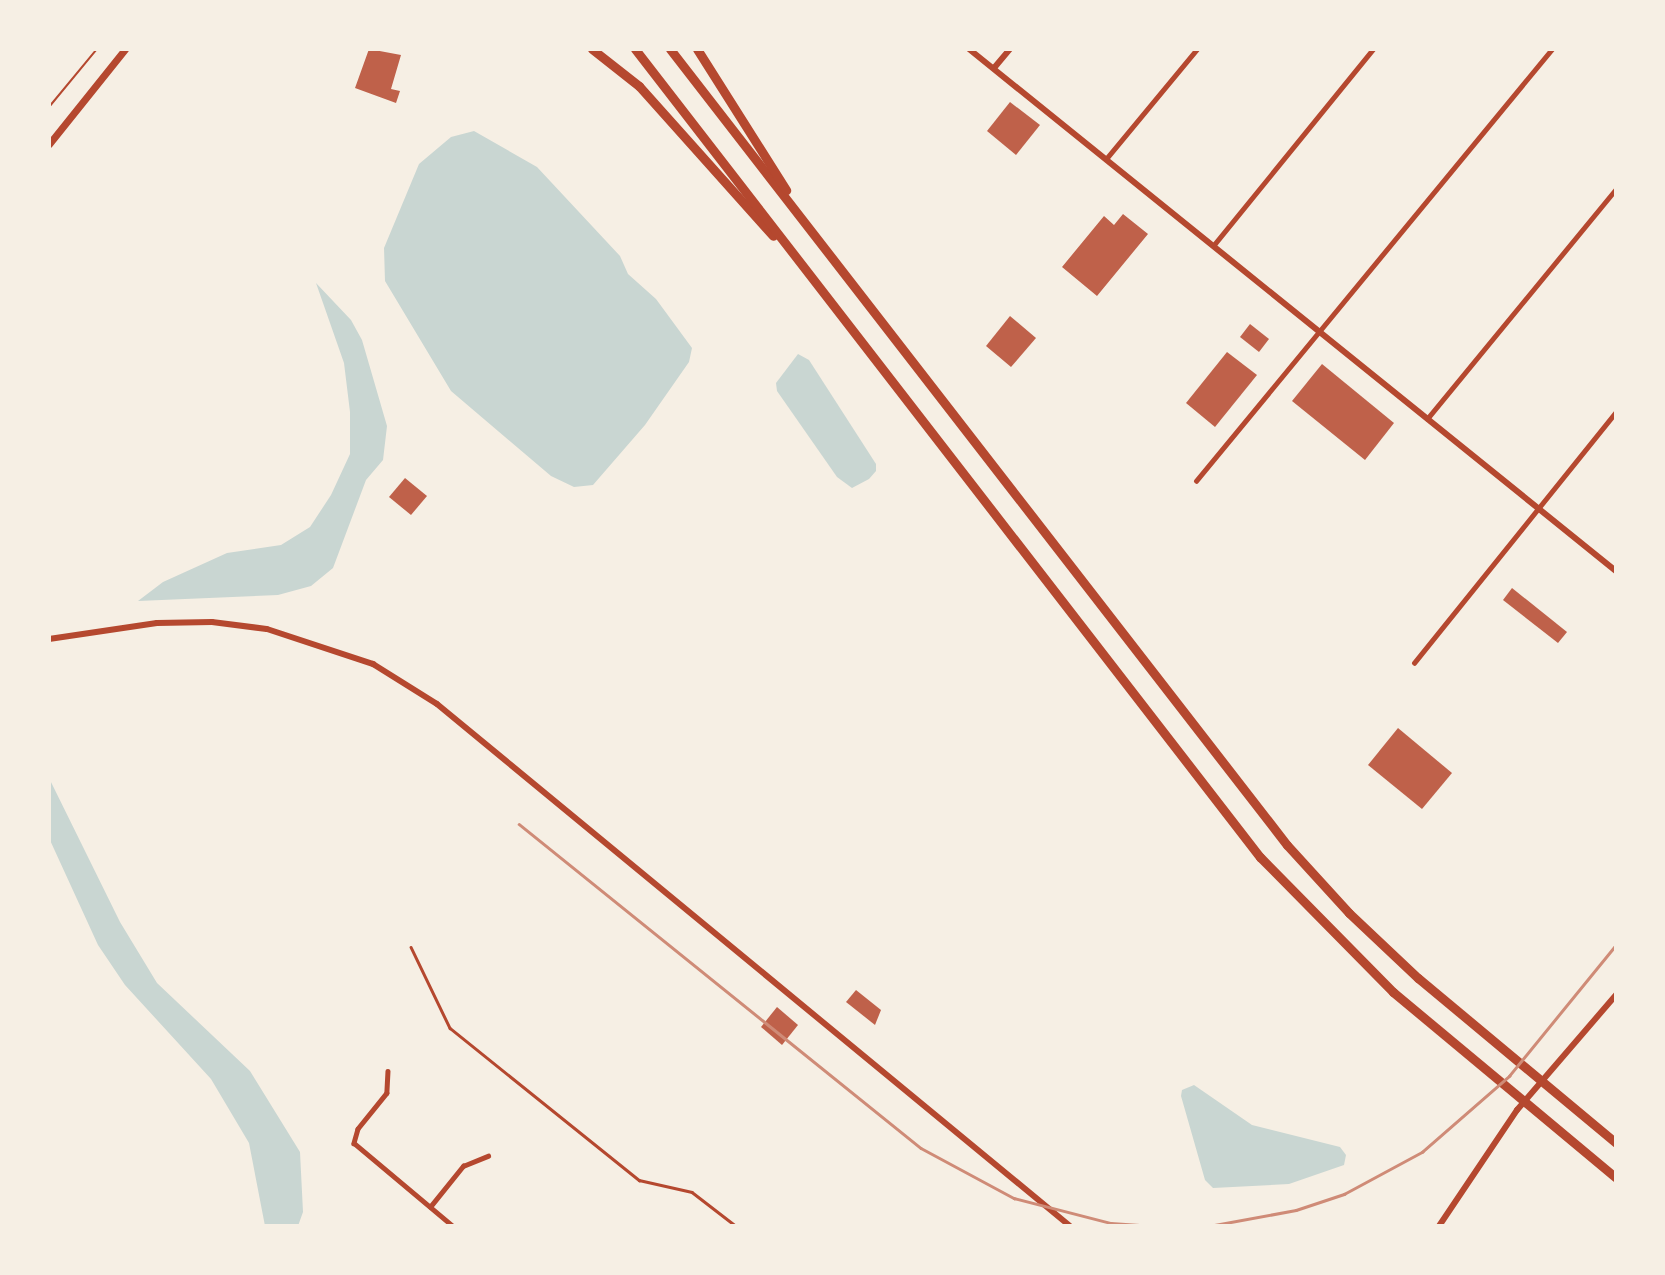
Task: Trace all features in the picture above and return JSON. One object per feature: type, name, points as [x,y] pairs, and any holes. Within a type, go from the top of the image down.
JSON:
[{"type":"highway","points":[[592,49],[661,109],[822,290]]},
{"type":"highway","points":[[635,49],[1260,857],[1322,924],[1466,1056],[1616,1178]]},
{"type":"highway","points":[[670,49],[1287,845],[1349,913],[1487,1036],[1616,1143]]},
{"type":"highway","points":[[697,49],[819,241]]},
{"type":"main road","points":[[49,144],[125,49]]},
{"type":"main road","points":[[970,49],[1616,571]]},
{"type":"main road","points":[[993,68],[1010,49]]},
{"type":"main road","points":[[49,639],[157,624],[212,622],[267,629],[373,663],[437,704],[1070,1226]]},
{"type":"main road","points":[[1440,1226],[1517,1110],[1616,995]]},
{"type":"street","points":[[1106,159],[1197,49]]},
{"type":"street","points":[[1213,246],[1373,49]]},
{"type":"street","points":[[1196,481],[1552,49]]},
{"type":"street","points":[[1427,419],[1616,188]]},
{"type":"street","points":[[1414,663],[1616,411]]},
{"type":"street","points":[[388,1071],[387,1093],[358,1129],[354,1143],[453,1226]]},
{"type":"street","points":[[430,1207],[463,1166],[488,1156]]},
{"type":"lane","points":[[411,947],[450,1028],[639,1180],[692,1192],[736,1226]]},
{"type":"path","points":[[49,107],[97,49]]},
{"type":"shaded area","points":[[474,131],[537,167],[620,256],[628,274],[656,299],[692,348],[689,362],[645,425],[593,485],[574,487],[551,476],[451,391],[385,281],[384,248],[419,164],[451,137]]},
{"type":"shaded area","points":[[316,283],[351,320],[362,340],[387,426],[383,460],[366,480],[333,568],[311,586],[278,595],[138,601],[163,582],[227,553],[281,545],[310,527],[331,495],[350,454],[350,412],[344,363]]},
{"type":"shaded area","points":[[798,354],[809,360],[876,464],[876,471],[869,479],[852,488],[837,477],[777,391],[776,383]]},
{"type":"shaded area","points":[[49,778],[120,922],[157,983],[250,1071],[300,1152],[303,1212],[298,1226],[265,1226],[249,1143],[211,1079],[125,985],[98,945],[49,838]]},
{"type":"shaded area","points":[[1194,1085],[1252,1125],[1340,1147],[1346,1155],[1344,1165],[1289,1184],[1213,1188],[1205,1180],[1181,1096],[1182,1090]]},
{"type":"building","points":[[369,49],[401,55],[391,89],[400,91],[396,103],[355,88]]},
{"type":"building","points":[[1010,102],[1040,125],[1016,155],[987,131]]},
{"type":"building","points":[[1123,214],[1148,234],[1097,296],[1062,267],[1104,216],[1114,225]]},
{"type":"building","points":[[1010,316],[1036,338],[1011,367],[986,346]]},
{"type":"building","points":[[1250,324],[1269,339],[1259,352],[1240,337]]},
{"type":"building","points":[[1227,352],[1257,375],[1215,427],[1186,403]]},
{"type":"building","points":[[1322,364],[1394,423],[1365,460],[1292,401]]},
{"type":"building","points":[[405,478],[427,496],[411,515],[389,497]]},
{"type":"building","points":[[1512,588],[1567,632],[1558,643],[1503,600]]},
{"type":"building","points":[[1398,728],[1452,773],[1422,809],[1368,765]]},
{"type":"building","points":[[856,990],[881,1010],[875,1025],[846,1002]]},
{"type":"building","points":[[777,1007],[798,1025],[782,1045],[761,1027]]},
{"type":"railway","points":[[519,824],[921,1148],[1014,1198],[1111,1223],[1150,1226]]},
{"type":"railway","points":[[1209,1226],[1296,1210],[1344,1194],[1422,1152],[1509,1076],[1616,945]]}]
